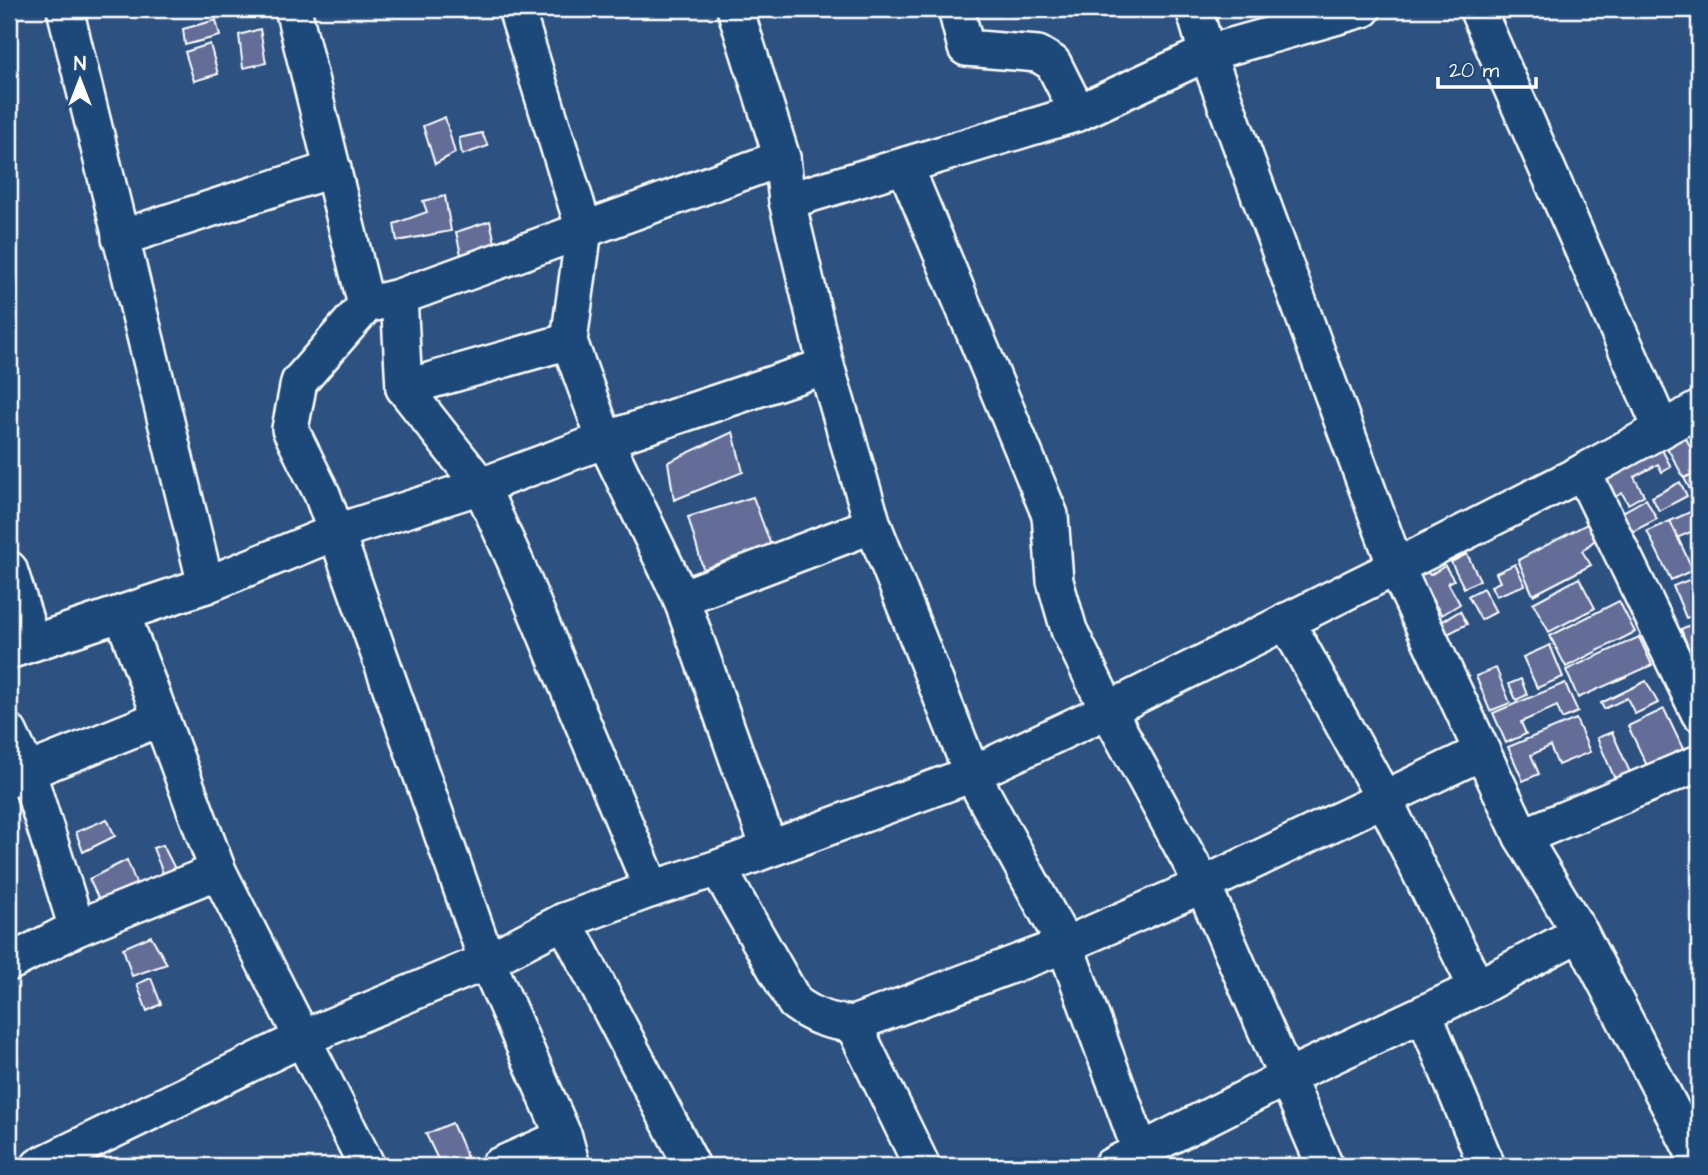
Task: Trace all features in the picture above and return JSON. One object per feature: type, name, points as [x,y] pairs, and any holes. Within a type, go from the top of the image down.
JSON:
[{"type":"street","points":[[65,9],[206,584]]},
{"type":"street","points":[[293,9],[333,169],[382,301],[404,388],[481,486],[652,889]]},
{"type":"street","points":[[516,9],[584,229],[569,341],[605,440],[681,598],[769,848]]},
{"type":"street","points":[[735,9],[782,158],[787,201],[826,366],[873,525],[972,774],[1065,945],[1132,1161],[1287,1077],[1477,988],[1580,933]]},
{"type":"street","points":[[956,9],[966,48],[1038,54],[1053,63],[1078,113]]},
{"type":"street","points":[[1194,9],[1396,567],[1522,837],[1580,933],[1699,1163]]},
{"type":"street","points":[[787,201],[1078,113],[1208,53],[1363,9]]},
{"type":"street","points":[[1477,9],[1662,430]]},
{"type":"street","points":[[498,1166],[568,1152],[487,961],[322,494],[290,429],[299,383],[382,301],[782,158]]},
{"type":"street","points":[[905,166],[1050,515],[1055,581],[1069,630],[1108,710],[1203,885],[1325,1166]]},
{"type":"street","points":[[120,238],[333,169]]},
{"type":"street","points":[[404,388],[569,341]]},
{"type":"street","points":[[9,569],[20,646],[206,584],[336,532],[481,486],[605,440],[826,366]]},
{"type":"street","points":[[39,1166],[303,1038],[487,961],[564,921],[718,868],[972,774],[1108,710],[1396,567],[1699,410]]},
{"type":"street","points":[[1583,472],[1699,713]]},
{"type":"street","points":[[681,598],[873,525]]},
{"type":"street","points":[[122,614],[218,872],[367,1166]]},
{"type":"street","points":[[1286,621],[1382,797],[1477,988]]},
{"type":"street","points":[[18,774],[161,718]]},
{"type":"street","points":[[9,732],[18,774],[77,928]]},
{"type":"street","points":[[718,868],[795,1003],[810,1014],[827,1021],[853,1024],[1065,945],[1203,885],[1382,797],[1482,752]]},
{"type":"street","points":[[1522,837],[1699,763]]},
{"type":"street","points":[[9,963],[77,928],[218,872]]},
{"type":"street","points":[[564,921],[692,1166]]},
{"type":"street","points":[[1424,1014],[1487,1166]]},
{"type":"street","points":[[853,1024],[922,1166]]},
{"type":"building","points":[[216,20],[220,36],[185,45],[183,29]]},
{"type":"building","points":[[260,29],[266,63],[243,68],[239,35]]},
{"type":"building","points":[[210,44],[218,74],[194,81],[185,52]]},
{"type":"building","points":[[445,117],[455,153],[435,164],[423,126]]},
{"type":"building","points":[[482,133],[488,146],[462,155],[459,138]]},
{"type":"building","points":[[445,196],[451,231],[397,241],[394,224],[427,212],[423,201]]},
{"type":"building","points":[[490,221],[497,251],[463,264],[456,232]]},
{"type":"building","points":[[733,432],[743,472],[674,500],[668,462]]},
{"type":"building","points":[[1684,434],[1699,465],[1699,471],[1684,478],[1665,444]]},
{"type":"building","points":[[1660,446],[1671,467],[1662,472],[1658,464],[1634,477],[1644,495],[1628,504],[1622,493],[1615,497],[1604,477]]},
{"type":"building","points":[[1699,471],[1699,502],[1697,503],[1684,478]]},
{"type":"building","points":[[1680,482],[1687,496],[1659,511],[1652,497]]},
{"type":"building","points":[[753,497],[772,548],[705,575],[688,517]]},
{"type":"building","points":[[1646,499],[1657,519],[1632,532],[1621,513]]},
{"type":"building","points":[[1699,508],[1699,541],[1695,530],[1677,538],[1670,521]]},
{"type":"building","points":[[1670,521],[1693,570],[1671,580],[1647,531]]},
{"type":"building","points":[[1587,524],[1595,540],[1582,551],[1591,565],[1533,595],[1518,560]]},
{"type":"building","points":[[1467,554],[1480,580],[1464,588],[1451,562]]},
{"type":"building","points":[[1515,564],[1525,585],[1496,596],[1491,586],[1500,582],[1496,573]]},
{"type":"building","points":[[1445,566],[1454,580],[1448,583],[1460,604],[1442,615],[1416,574],[1423,569],[1430,575]]},
{"type":"building","points":[[1699,576],[1699,613],[1686,618],[1673,586]]},
{"type":"building","points":[[1579,578],[1595,608],[1549,632],[1533,603]]},
{"type":"building","points":[[1483,588],[1496,612],[1481,620],[1468,596]]},
{"type":"building","points":[[1619,601],[1635,632],[1566,667],[1550,636]]},
{"type":"building","points":[[1460,611],[1467,624],[1444,636],[1438,624]]},
{"type":"building","points":[[1699,621],[1699,654],[1692,657],[1681,629]]},
{"type":"building","points":[[1639,637],[1652,665],[1578,698],[1566,670]]},
{"type":"building","points":[[1550,645],[1563,677],[1537,688],[1523,657]]},
{"type":"building","points":[[1496,668],[1510,703],[1490,711],[1476,676]]},
{"type":"building","points":[[1521,679],[1527,695],[1516,700],[1509,684]]},
{"type":"building","points":[[1646,681],[1658,703],[1635,714],[1627,698],[1604,709],[1601,703]]},
{"type":"building","points":[[1565,683],[1578,712],[1562,719],[1557,706],[1521,722],[1526,734],[1506,743],[1493,713]]},
{"type":"building","points":[[1664,709],[1685,753],[1649,770],[1628,726]]},
{"type":"building","points":[[1576,719],[1590,752],[1558,765],[1550,746],[1531,755],[1539,774],[1523,781],[1508,747]]},
{"type":"building","points":[[1612,732],[1633,779],[1618,786],[1597,738]]},
{"type":"building","points":[[107,819],[115,836],[83,852],[76,832]]},
{"type":"building","points":[[163,845],[178,875],[165,878],[153,848]]},
{"type":"building","points":[[127,860],[138,888],[101,904],[89,879]]},
{"type":"building","points":[[151,936],[167,964],[132,976],[123,948]]},
{"type":"building","points":[[151,978],[161,1004],[147,1011],[137,984]]},
{"type":"building","points":[[452,1123],[467,1157],[441,1166],[426,1134]]}]
